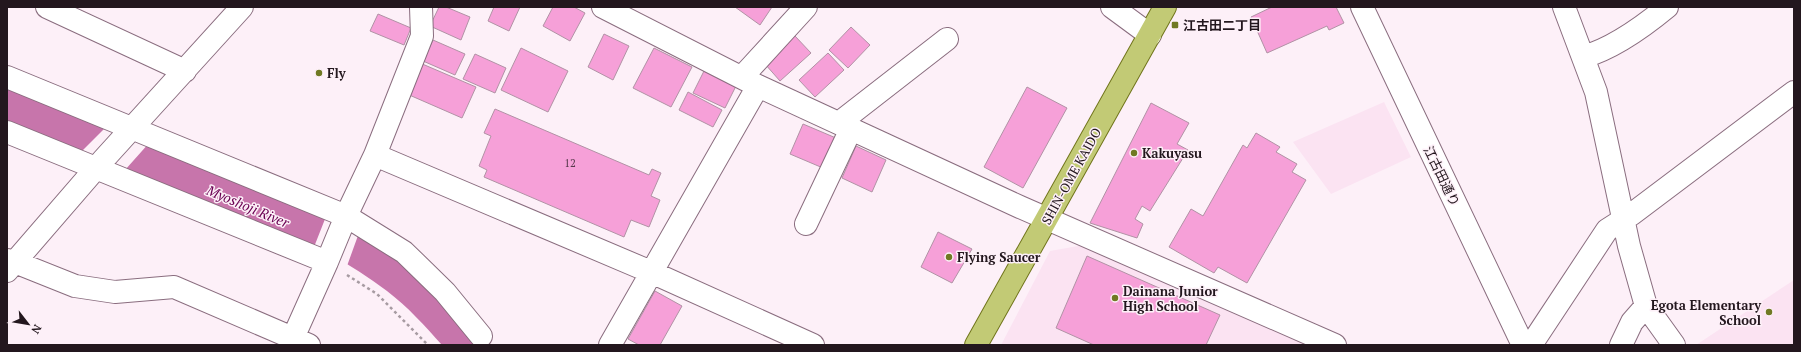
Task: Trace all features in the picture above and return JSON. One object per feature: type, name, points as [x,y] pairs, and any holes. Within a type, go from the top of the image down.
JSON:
[{"type":"main road","name":"SHIN-OME KAIDO","points":[[976,345],[1165,7]]},
{"type":"street","points":[[47,7],[185,71]]},
{"type":"street","points":[[242,7],[10,264],[75,286],[115,292],[174,287],[301,341],[328,260],[344,220],[375,155],[422,36],[421,7]]},
{"type":"street","points":[[606,7],[750,82],[1047,218],[1335,345]]},
{"type":"street","points":[[610,345],[651,272],[750,82],[806,7]]},
{"type":"street","points":[[1112,7],[1150,35]]},
{"type":"street","name":"江古田通り","points":[[1362,7],[1523,345]]},
{"type":"street","points":[[1564,7],[1596,92],[1629,246],[1646,306],[1674,345]]},
{"type":"street","points":[[1583,57],[1596,54],[1650,21],[1668,7]]},
{"type":"street","points":[[806,224],[845,126],[947,39]]},
{"type":"street","points":[[7,77],[129,132],[344,220],[404,252],[445,292],[481,336]]},
{"type":"street","points":[[1531,345],[1608,230],[1794,92]]},
{"type":"street","points":[[7,132],[100,164],[328,260]]},
{"type":"street","points":[[375,155],[651,272],[813,345]]},
{"type":"street","points":[[1621,345],[1632,322],[1646,306]]},
{"type":"path","points":[[328,260],[377,294],[428,345]]},
{"type":"shaded area","points":[[1384,102],[1411,157],[1331,194],[1293,142]]},
{"type":"shaded area","name":"Dainana Junior High School","points":[[1084,245],[1310,345],[1001,345],[1050,251]]},
{"type":"shaded area","name":"Egota Elementary School","points":[[1794,280],[1794,345],[1696,345]]},
{"type":"water","name":"Myoshoji River","points":[[7,86],[327,216],[418,273],[481,345],[442,345],[395,297],[361,273],[315,245],[7,120]]},
{"type":"pier","points":[[108,125],[150,142],[125,170],[81,152]]},
{"type":"pier","points":[[327,214],[360,230],[347,266],[314,247]]},
{"type":"building","points":[[439,7],[446,7],[470,17],[461,40],[430,26]]},
{"type":"building","points":[[494,7],[520,7],[509,31],[488,21]]},
{"type":"building","points":[[553,7],[574,7],[585,13],[570,41],[543,26]]},
{"type":"building","points":[[735,7],[772,7],[760,25]]},
{"type":"building","points":[[1272,7],[1336,7],[1344,23],[1329,30],[1327,26],[1267,53],[1251,17]]},
{"type":"building","points":[[378,14],[411,28],[404,45],[370,31]]},
{"type":"building","points":[[851,27],[870,45],[848,68],[829,50]]},
{"type":"building","points":[[604,34],[629,46],[613,80],[588,67]]},
{"type":"building","points":[[795,36],[811,53],[780,81],[765,64]]},
{"type":"building","points":[[433,40],[465,54],[455,75],[423,61]]},
{"type":"building","points":[[521,48],[568,71],[548,112],[501,90]]},
{"type":"building","points":[[654,48],[692,67],[671,107],[633,88]]},
{"type":"building","points":[[828,53],[844,70],[815,97],[799,80]]},
{"type":"building","points":[[475,54],[506,68],[495,93],[463,79]]},
{"type":"building","points":[[420,63],[476,87],[462,118],[407,94]]},
{"type":"building","points":[[704,71],[736,86],[725,108],[693,93]]},
{"type":"building","points":[[1027,87],[1067,108],[1023,188],[984,167]]},
{"type":"building","points":[[688,92],[722,110],[713,127],[679,110]]},
{"type":"building","points":[[1151,103],[1189,123],[1177,144],[1188,150],[1150,211],[1142,206],[1135,219],[1143,224],[1137,238],[1090,223]]},
{"type":"building","points":[[495,109],[649,175],[652,169],[661,173],[651,196],[660,200],[649,227],[631,220],[624,237],[484,177],[487,170],[479,166],[491,136],[484,133]]},
{"type":"building","points":[[803,124],[836,138],[823,168],[790,154]]},
{"type":"building","points":[[1256,133],[1280,147],[1276,152],[1297,164],[1292,172],[1306,180],[1247,283],[1218,267],[1214,273],[1169,247],[1191,209],[1203,216],[1243,145],[1247,148]]},
{"type":"building","points":[[856,146],[886,160],[872,192],[842,178]]},
{"type":"building","points":[[938,232],[972,249],[952,283],[921,267]]},
{"type":"building","points":[[1087,256],[1220,315],[1206,345],[1094,345],[1056,328]]},
{"type":"building","points":[[655,291],[682,306],[660,345],[639,345],[628,339]]},
{"type":"place","name":"江古田二丁目","points":[[1175,25]]},
{"type":"place","name":"Fly","points":[[319,73]]},
{"type":"place","name":"Kakuyasu","points":[[1134,153]]},
{"type":"place","name":"Flying Saucer","points":[[949,257]]},
{"type":"place","name":"Dainana Junior High School","points":[[1115,298]]},
{"type":"place","name":"Egota Elementary School","points":[[1769,312]]}]
